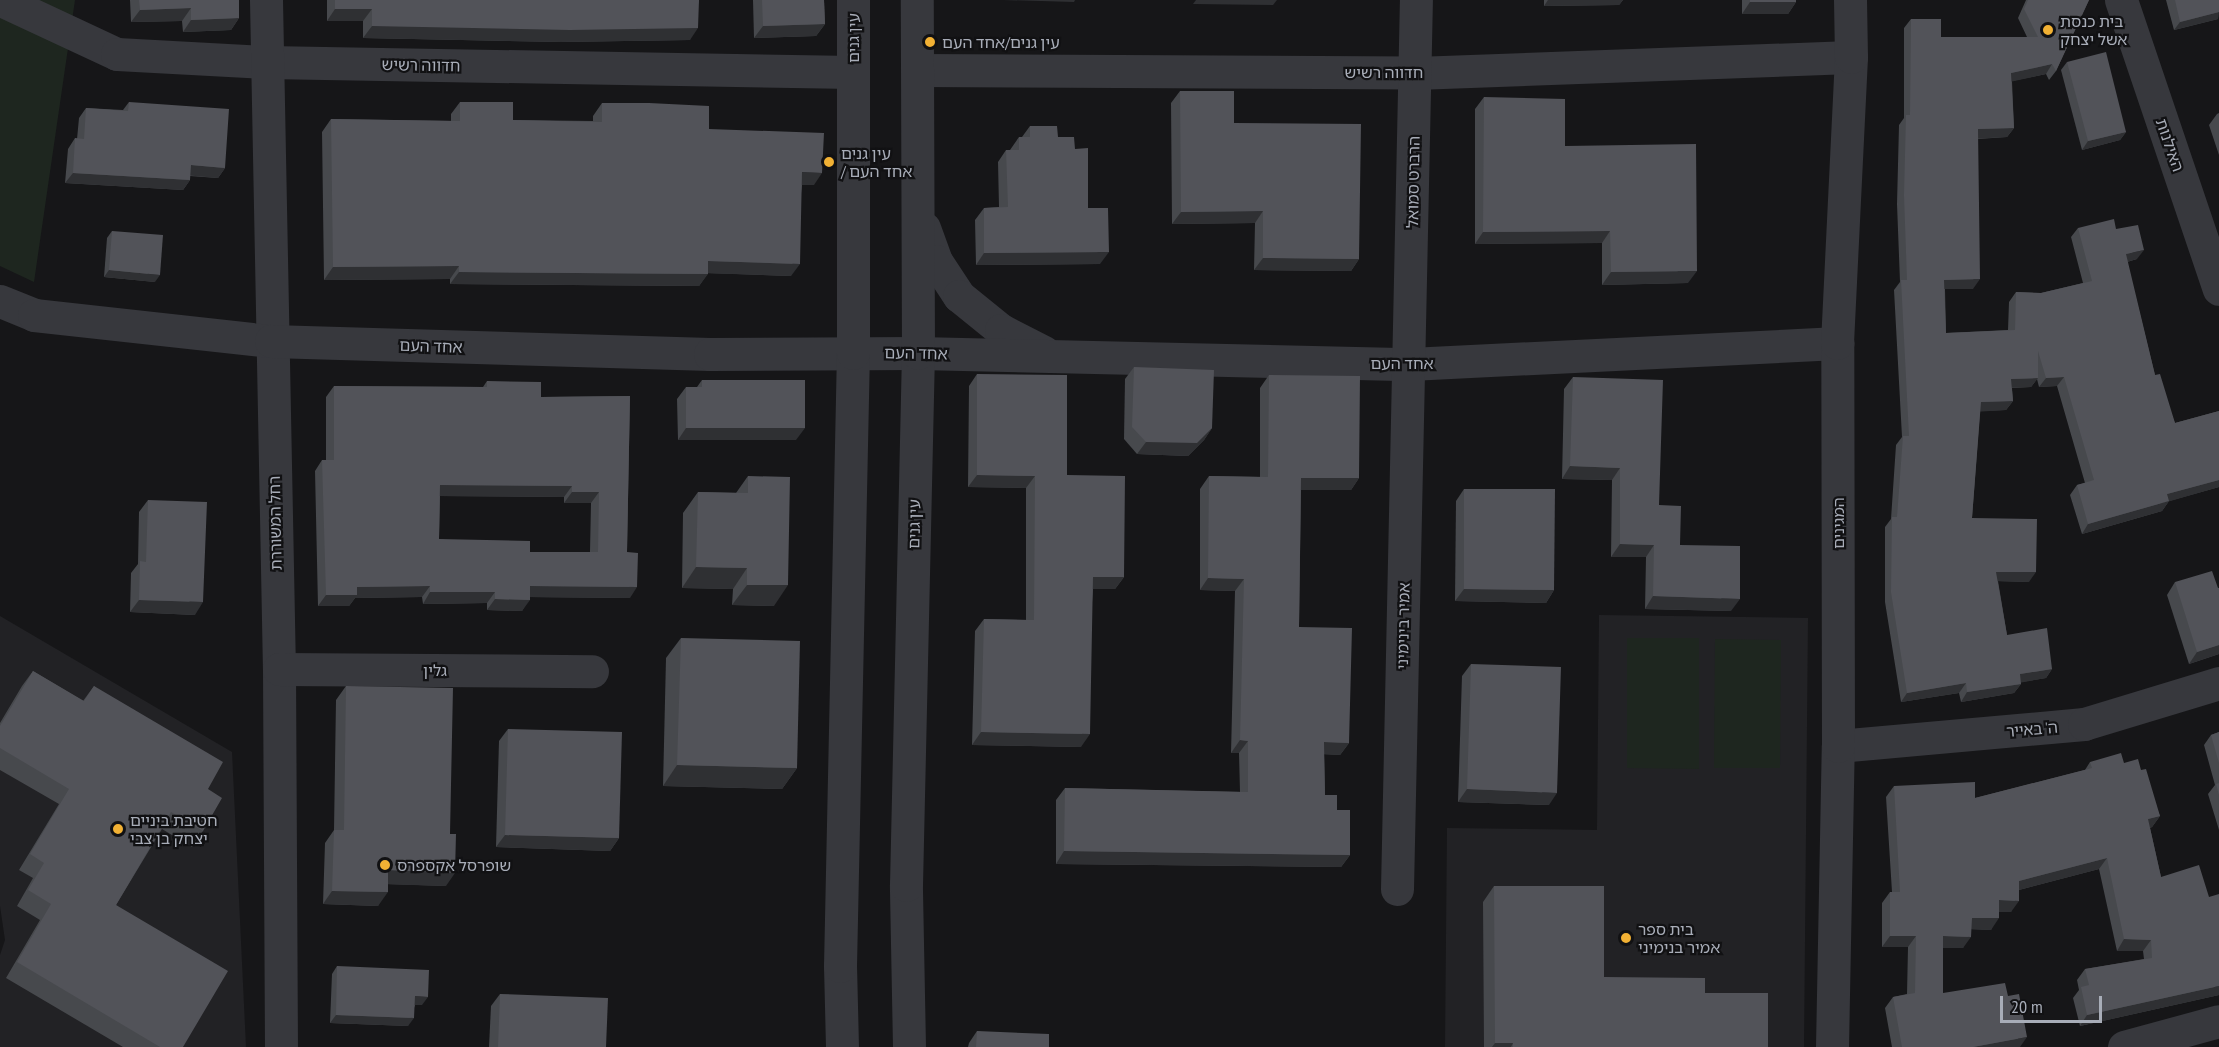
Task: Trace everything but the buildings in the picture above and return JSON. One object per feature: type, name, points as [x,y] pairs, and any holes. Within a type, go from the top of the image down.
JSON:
[{"type":"street","name":"חדווה רשיש","points":[[1,0],[117,54],[267,62],[854,72]]},
{"type":"street","name":"רחל המשוררת","points":[[266,0],[279,669],[281,1047]]},
{"type":"street","name":"עין גנים","points":[[842,1047],[840,966],[853,352],[853,0]]},
{"type":"street","name":"עין גנים","points":[[909,1047],[906,885],[918,352],[917,0]]},
{"type":"street","name":"הרברט סמואל","points":[[1410,364],[1416,0]]},
{"type":"street","name":"המגינים","points":[[1832,1047],[1838,746],[1837,343],[1851,57],[1850,0]]},
{"type":"street","name":"האילנות","points":[[2121,0],[2219,289]]},
{"type":"street","name":"חדווה רשיש","points":[[918,70],[1415,73],[1851,57]]},
{"type":"street","points":[[918,213],[936,261],[958,296],[1001,330],[1051,356]]},
{"type":"street","name":"אחד העם","points":[[0,301],[34,315],[271,341],[710,354],[918,352],[1410,364],[1837,343]]},
{"type":"street","name":"אמיר בינימיני","points":[[1397,889],[1410,364]]},
{"type":"street","name":"גלין","points":[[279,669],[592,671]]},
{"type":"street","name":"ה' באייר","points":[[1838,746],[2084,724],[2219,682]]},
{"type":"street","points":[[2124,1047],[2219,1021]]},
{"type":"shaded area","points":[[0,0],[75,0],[34,282],[0,266]]},
{"type":"shaded area","name":"בית ספר אמיר בנימיני","points":[[1599,615],[1808,618],[1804,1047],[1445,1047],[1447,828],[1597,830]]},
{"type":"shaded area","name":"חטיבת ביניים יצחק בן צבי","points":[[0,616],[232,752],[246,1047],[0,1047],[0,955],[5,940],[0,906]]},
{"type":"shaded area","points":[[1627,638],[1699,638],[1699,769],[1627,768]]},
{"type":"shaded area","points":[[1715,639],[1781,640],[1780,768],[1714,768]]},
{"type":"place","name":"בית כנסת אשל יצחק","points":[[2048,30]]},
{"type":"place","name":"עין גנים/אחד העם","points":[[930,42]]},
{"type":"place","name":"עין גנים / אחד העם","points":[[829,162]]},
{"type":"place","name":"חטיבת ביניים יצחק בן צבי","points":[[118,829]]},
{"type":"place","name":"שופרסל אקספרס","points":[[385,865]]},
{"type":"place","name":"בית ספר אמיר בנימיני","points":[[1626,938]]}]
